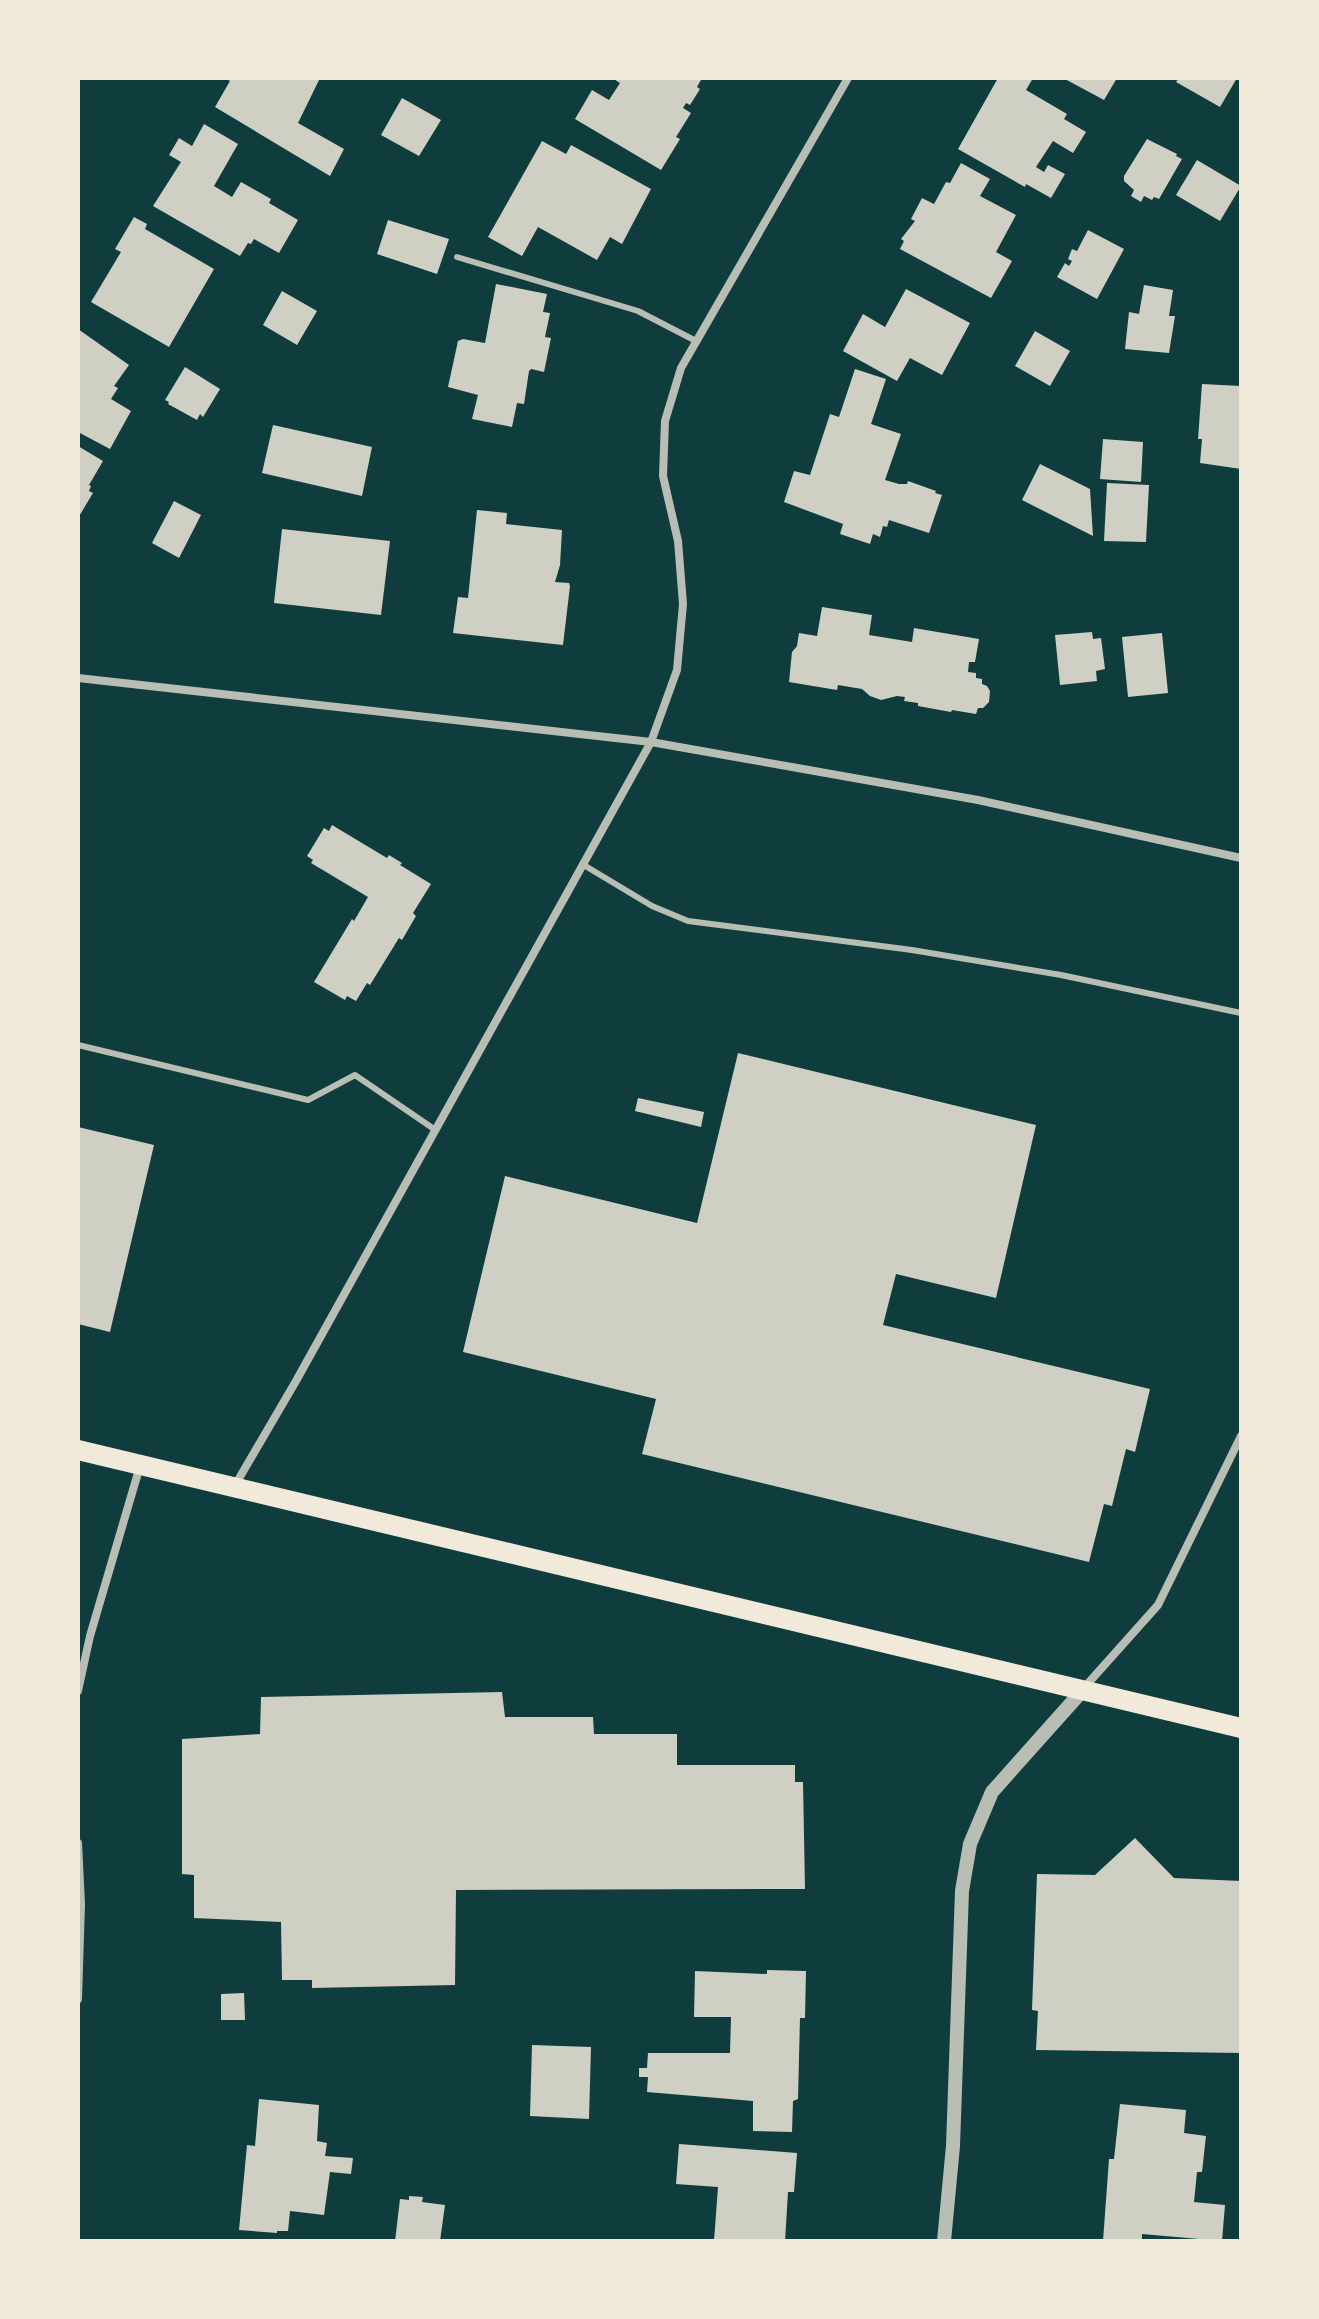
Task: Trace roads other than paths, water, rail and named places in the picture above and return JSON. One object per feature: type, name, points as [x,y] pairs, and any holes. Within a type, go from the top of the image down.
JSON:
[{"type":"main road","points":[[78,1450],[1241,1728]]},
{"type":"street","points":[[233,1487],[303,1368],[651,742],[677,670],[683,604],[678,541],[663,476],[665,421],[681,368],[848,78]]},
{"type":"street","points":[[78,678],[651,742],[978,800],[1241,858]]},
{"type":"street","points":[[944,2241],[953,2146],[962,1891],[970,1844],[992,1792],[1158,1605],[1241,1436]]},
{"type":"street","points":[[78,1691],[90,1636],[140,1466]]},
{"type":"street","points":[[78,1843],[81,1904],[78,1999]]},
{"type":"lane","points":[[457,257],[638,311],[696,341]]},
{"type":"lane","points":[[582,864],[652,906],[688,921],[912,950],[1241,1013]]},
{"type":"lane","points":[[78,1045],[308,1100],[355,1075],[434,1129]]}]
